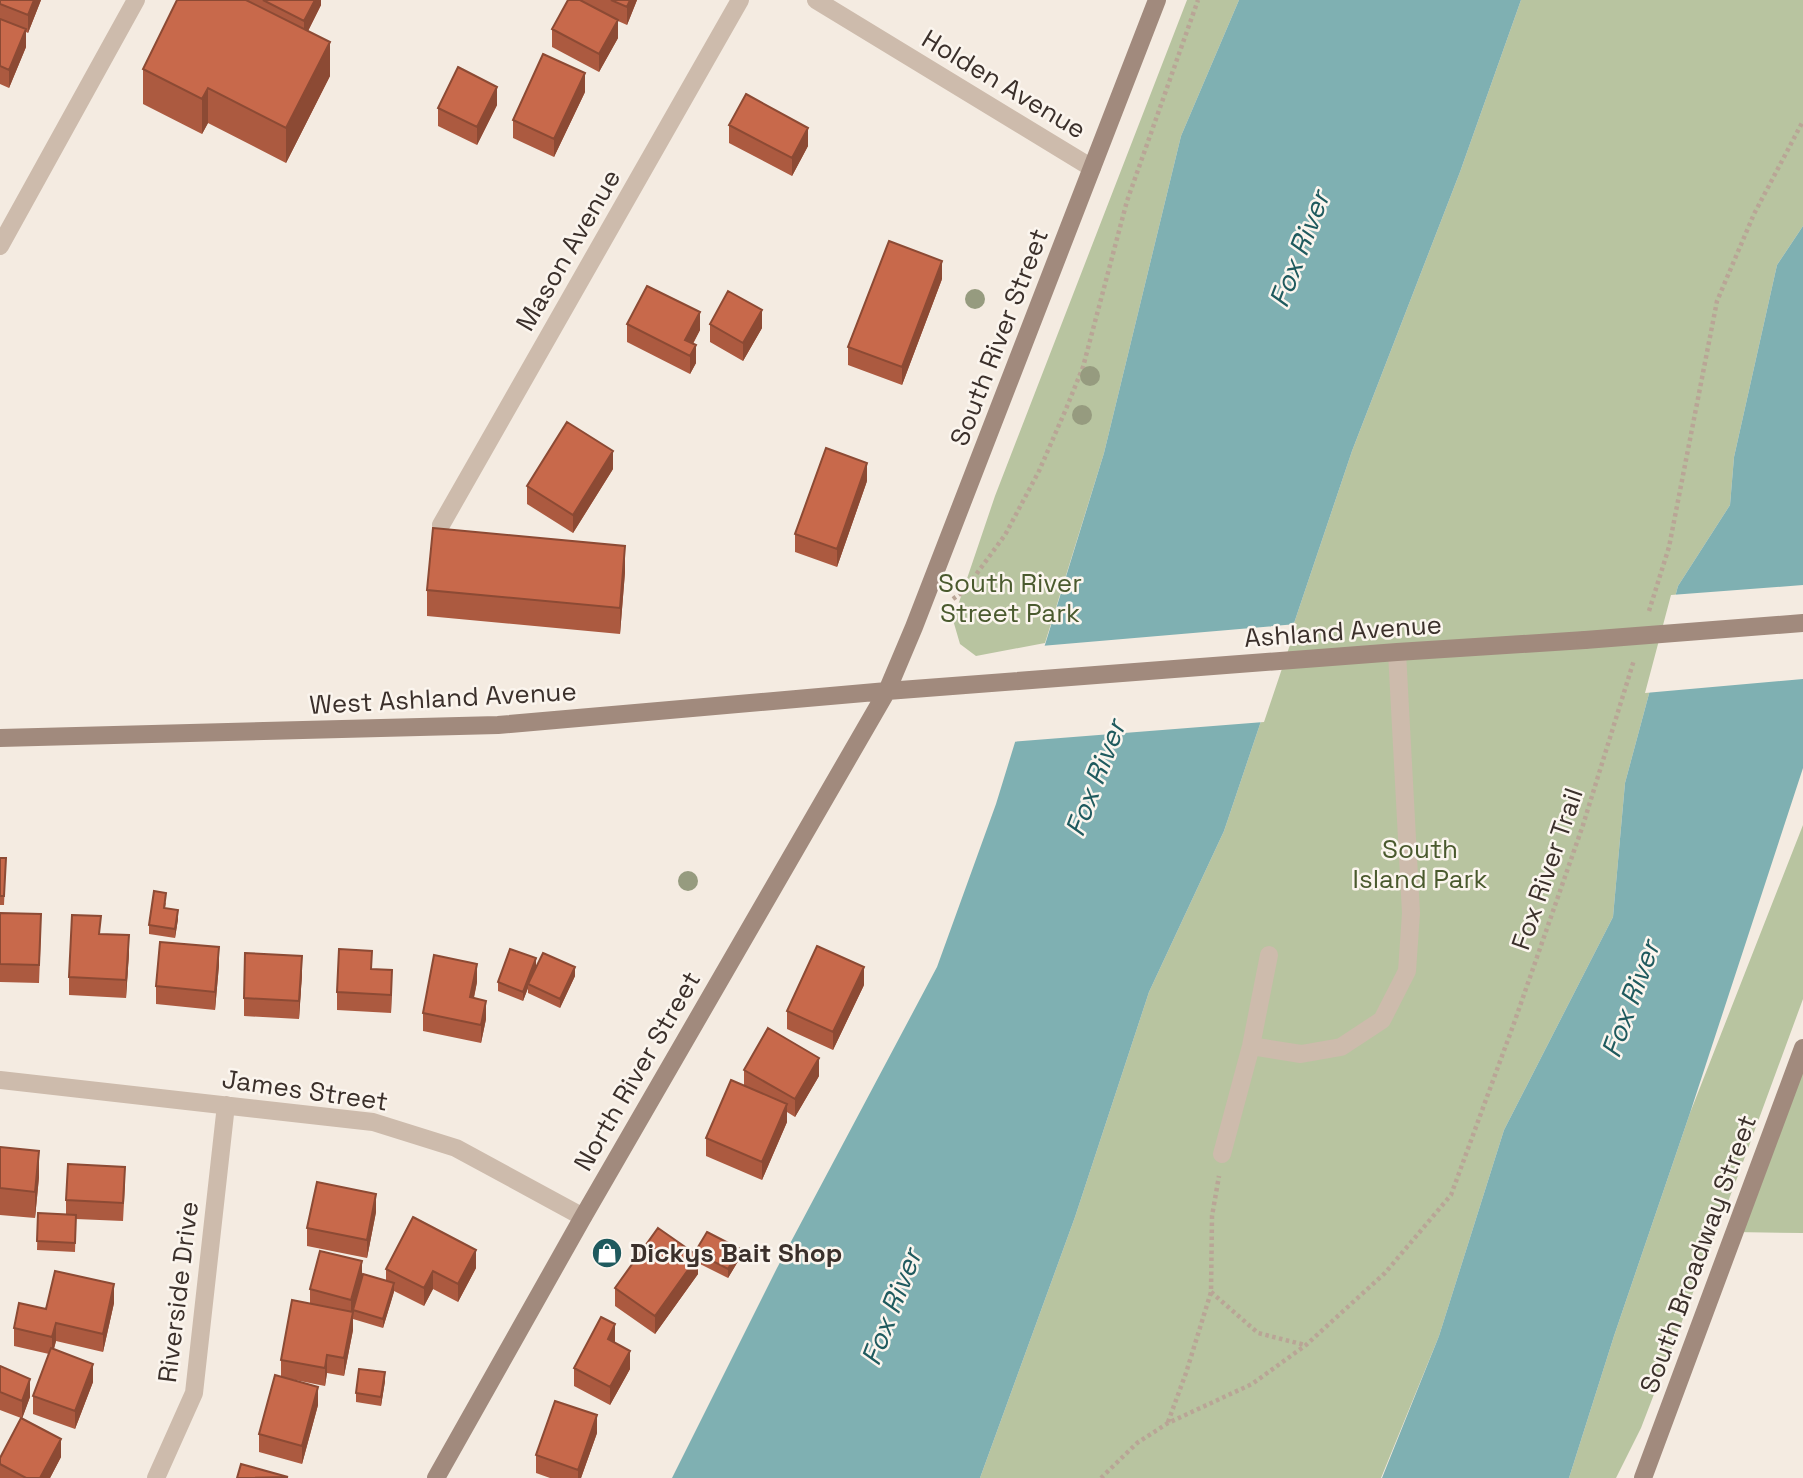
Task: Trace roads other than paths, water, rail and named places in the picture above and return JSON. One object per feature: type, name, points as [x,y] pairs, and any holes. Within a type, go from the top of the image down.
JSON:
[{"type":"street","points":[[0,246],[136,0]]},
{"type":"street","name":"Mason Avenue","points":[[442,525],[740,0]]},
{"type":"street","name":"Holden Avenue","points":[[816,0],[1092,168]]},
{"type":"street","name":"South River Street","points":[[887,691],[1157,0]]},
{"type":"street","name":"Ashland Avenue","points":[[887,691],[1803,623]]},
{"type":"street","points":[[1251,1045],[1301,1054],[1341,1047],[1382,1020],[1407,971],[1411,912],[1397,652]]},
{"type":"street","name":"West Ashland Avenue","points":[[0,738],[498,725],[887,691]]},
{"type":"street","name":"North River Street","points":[[436,1478],[583,1217],[887,691]]},
{"type":"street","points":[[1222,1154],[1251,1045],[1269,955]]},
{"type":"street","name":"South Broadway Street","points":[[1643,1478],[1803,1048]]},
{"type":"street","name":"James Street","points":[[0,1080],[373,1122],[456,1148],[583,1217]]},
{"type":"street","name":"Riverside Drive","points":[[156,1478],[194,1393],[226,1105]]},
{"type":"water","name":"Fox River","points":[[1239,0],[1521,0],[1460,172],[1352,451],[1224,831],[1149,992],[1075,1217],[980,1478],[672,1478],[777,1268],[937,967],[996,804],[1104,453],[1181,136]]},
{"type":"water","name":"Fox River","points":[[1803,226],[1803,768],[1569,1478],[1382,1478],[1439,1336],[1504,1130],[1613,917],[1625,783],[1678,586],[1730,505],[1734,457],[1777,265]]},
{"type":"place","name":"Dickys Bait Shop","points":[[607,1253]]},
{"type":"park label","name":"South River Street Park","points":[[1010,598]]},
{"type":"park label","name":"South Island Park","points":[[1420,864]]}]
